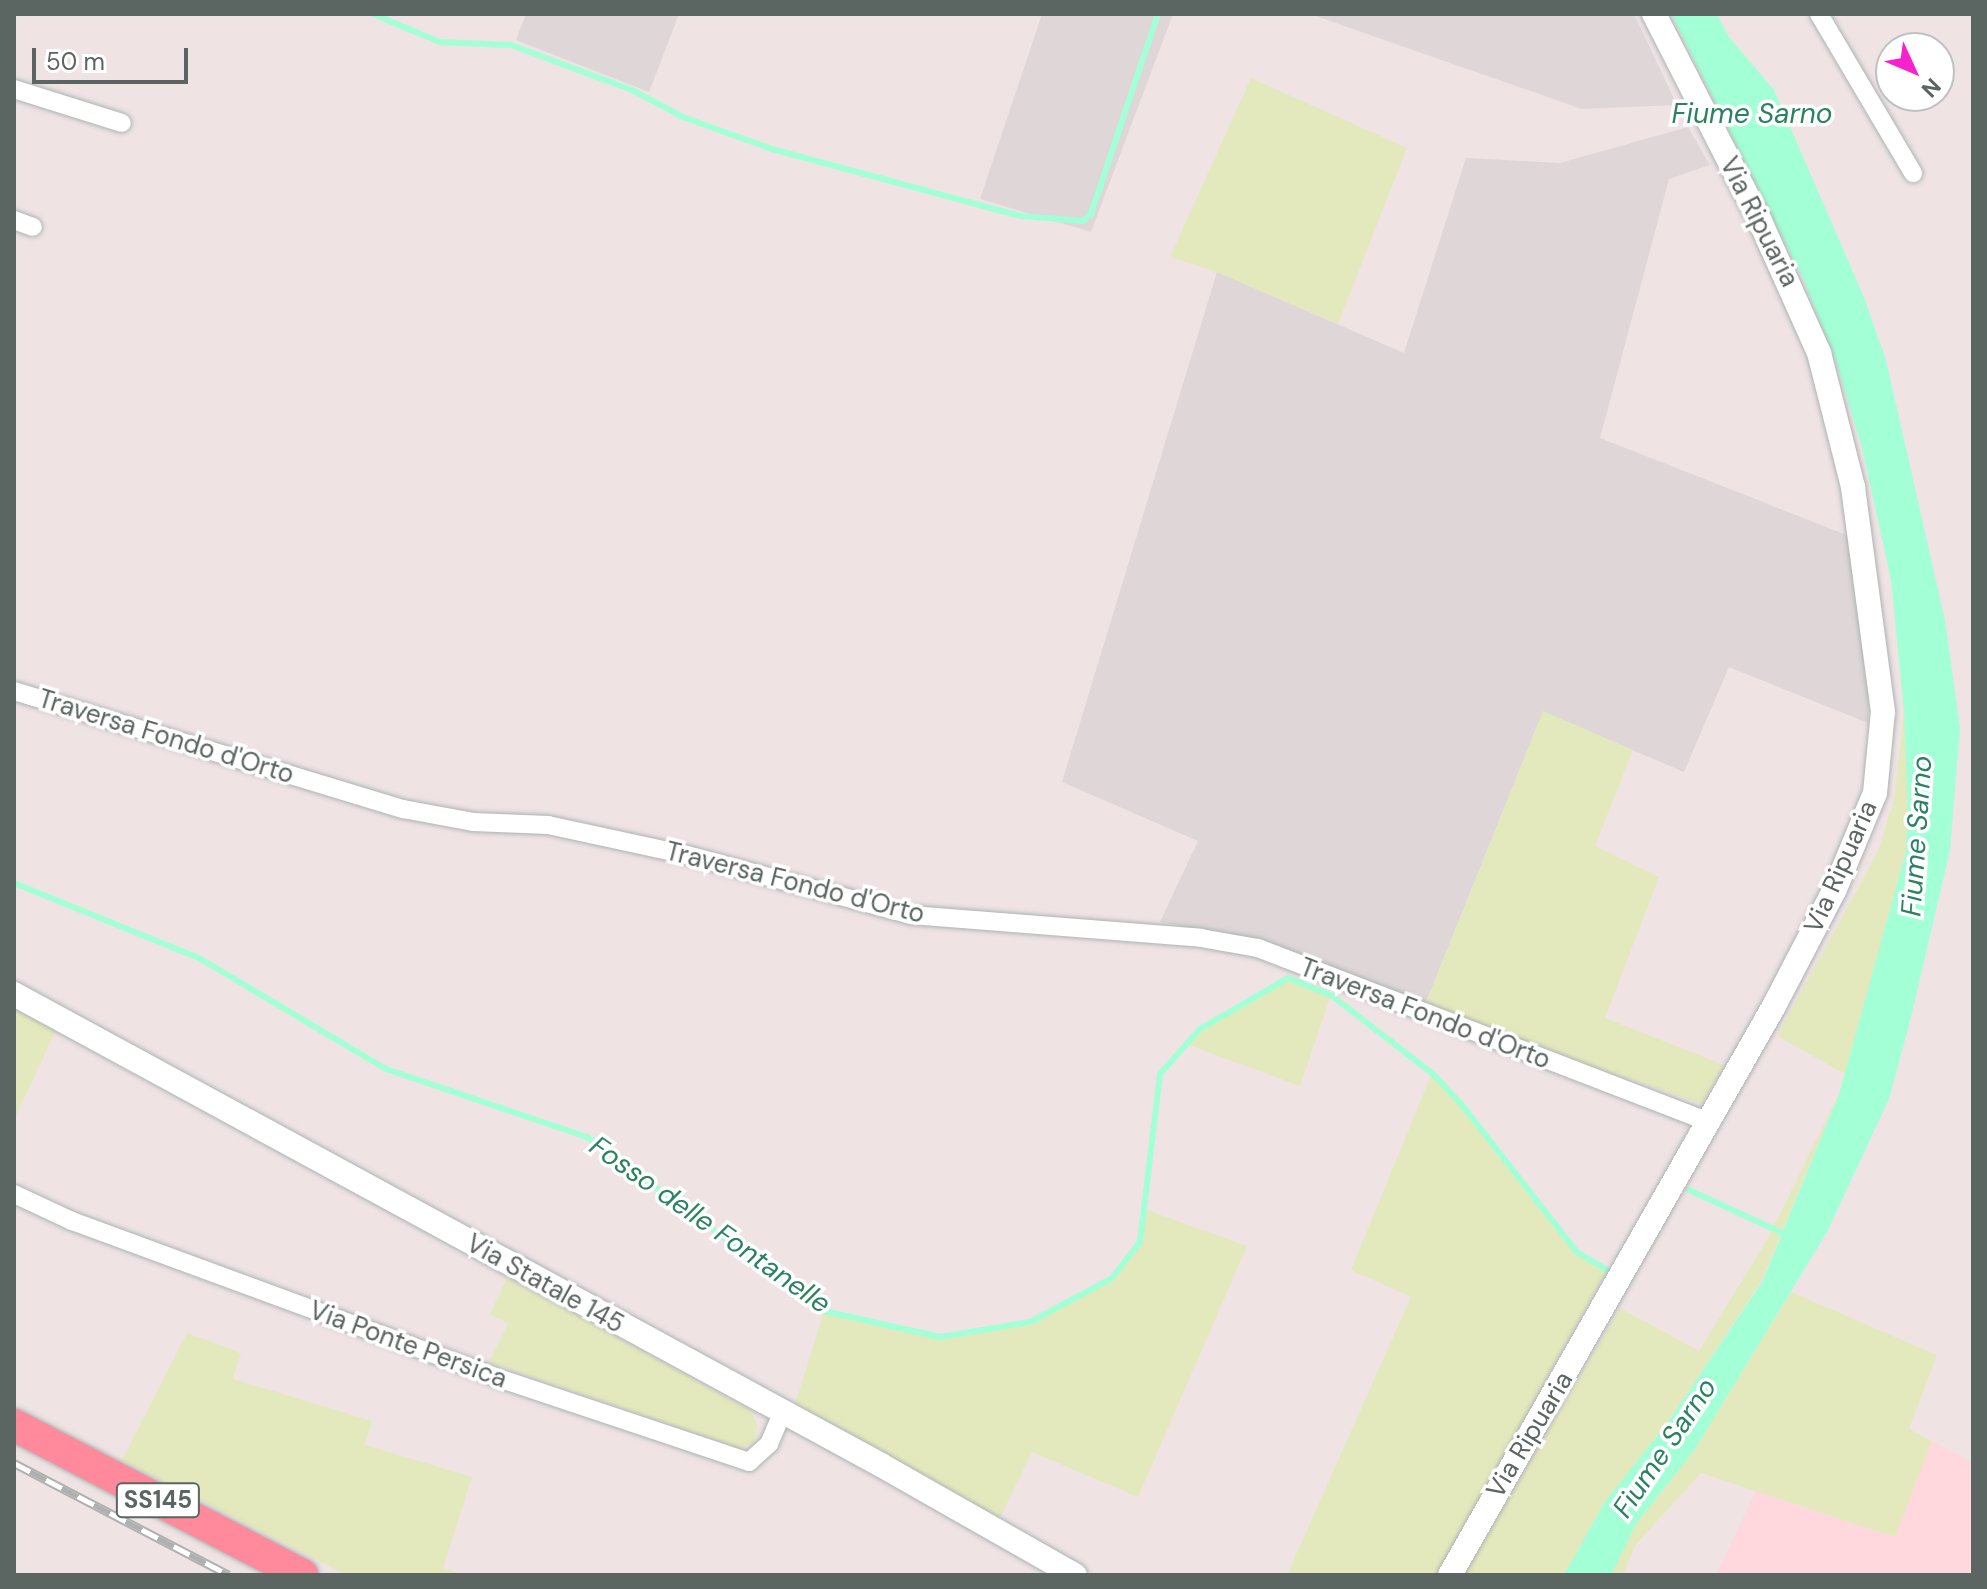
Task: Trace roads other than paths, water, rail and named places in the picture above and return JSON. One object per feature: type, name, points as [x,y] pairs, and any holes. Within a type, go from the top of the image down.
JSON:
[{"type":"highway","name":"SS145","points":[[14,1425],[302,1575]]},
{"type":"street","name":"Via Ripuaria","points":[[1450,1575],[1774,1006],[1835,889],[1875,793],[1883,712],[1853,487],[1819,353],[1784,270],[1654,14]]},
{"type":"street","points":[[1819,14],[1913,173]]},
{"type":"street","points":[[14,89],[122,123]]},
{"type":"street","points":[[14,220],[33,227]]},
{"type":"street","name":"Traversa Fondo d'Orto","points":[[14,691],[403,809],[473,822],[548,825],[687,855],[911,915],[1201,938],[1258,948],[1708,1122]]},
{"type":"street","name":"Via Statale 145","points":[[14,994],[881,1465],[1075,1575]]},
{"type":"street","name":"Via Ponte Persica","points":[[14,1194],[72,1221],[495,1377],[749,1462],[769,1444],[782,1413]]},
{"type":"water","name":"Fiume Sarno","points":[[1671,14],[1717,14],[1729,37],[1774,90],[1863,295],[1886,360],[1945,620],[1960,728],[1950,850],[1911,1017],[1889,1099],[1827,1232],[1695,1449],[1636,1524],[1611,1575],[1564,1575],[1604,1503],[1668,1422],[1763,1280],[1839,1094],[1905,855],[1908,820],[1904,711],[1891,580],[1862,447],[1836,362],[1803,279]]},
{"type":"waterway","points":[[373,14],[440,42],[511,45],[632,90],[683,117],[772,149],[1021,216],[1083,221],[1091,214],[1158,14]]},
{"type":"waterway","name":"Fosso delle Fontanelle","points":[[14,883],[199,958],[386,1069],[587,1137],[824,1311],[940,1337],[1030,1322],[1112,1278],[1140,1242],[1160,1074],[1200,1029],[1288,978],[1331,995],[1432,1073],[1462,1105],[1577,1252],[1607,1270]]},
{"type":"waterway","name":"Fosso delle Fontanelle","points":[[1689,1190],[1791,1237]]},
{"type":"railway","points":[[14,1463],[229,1575]]}]
